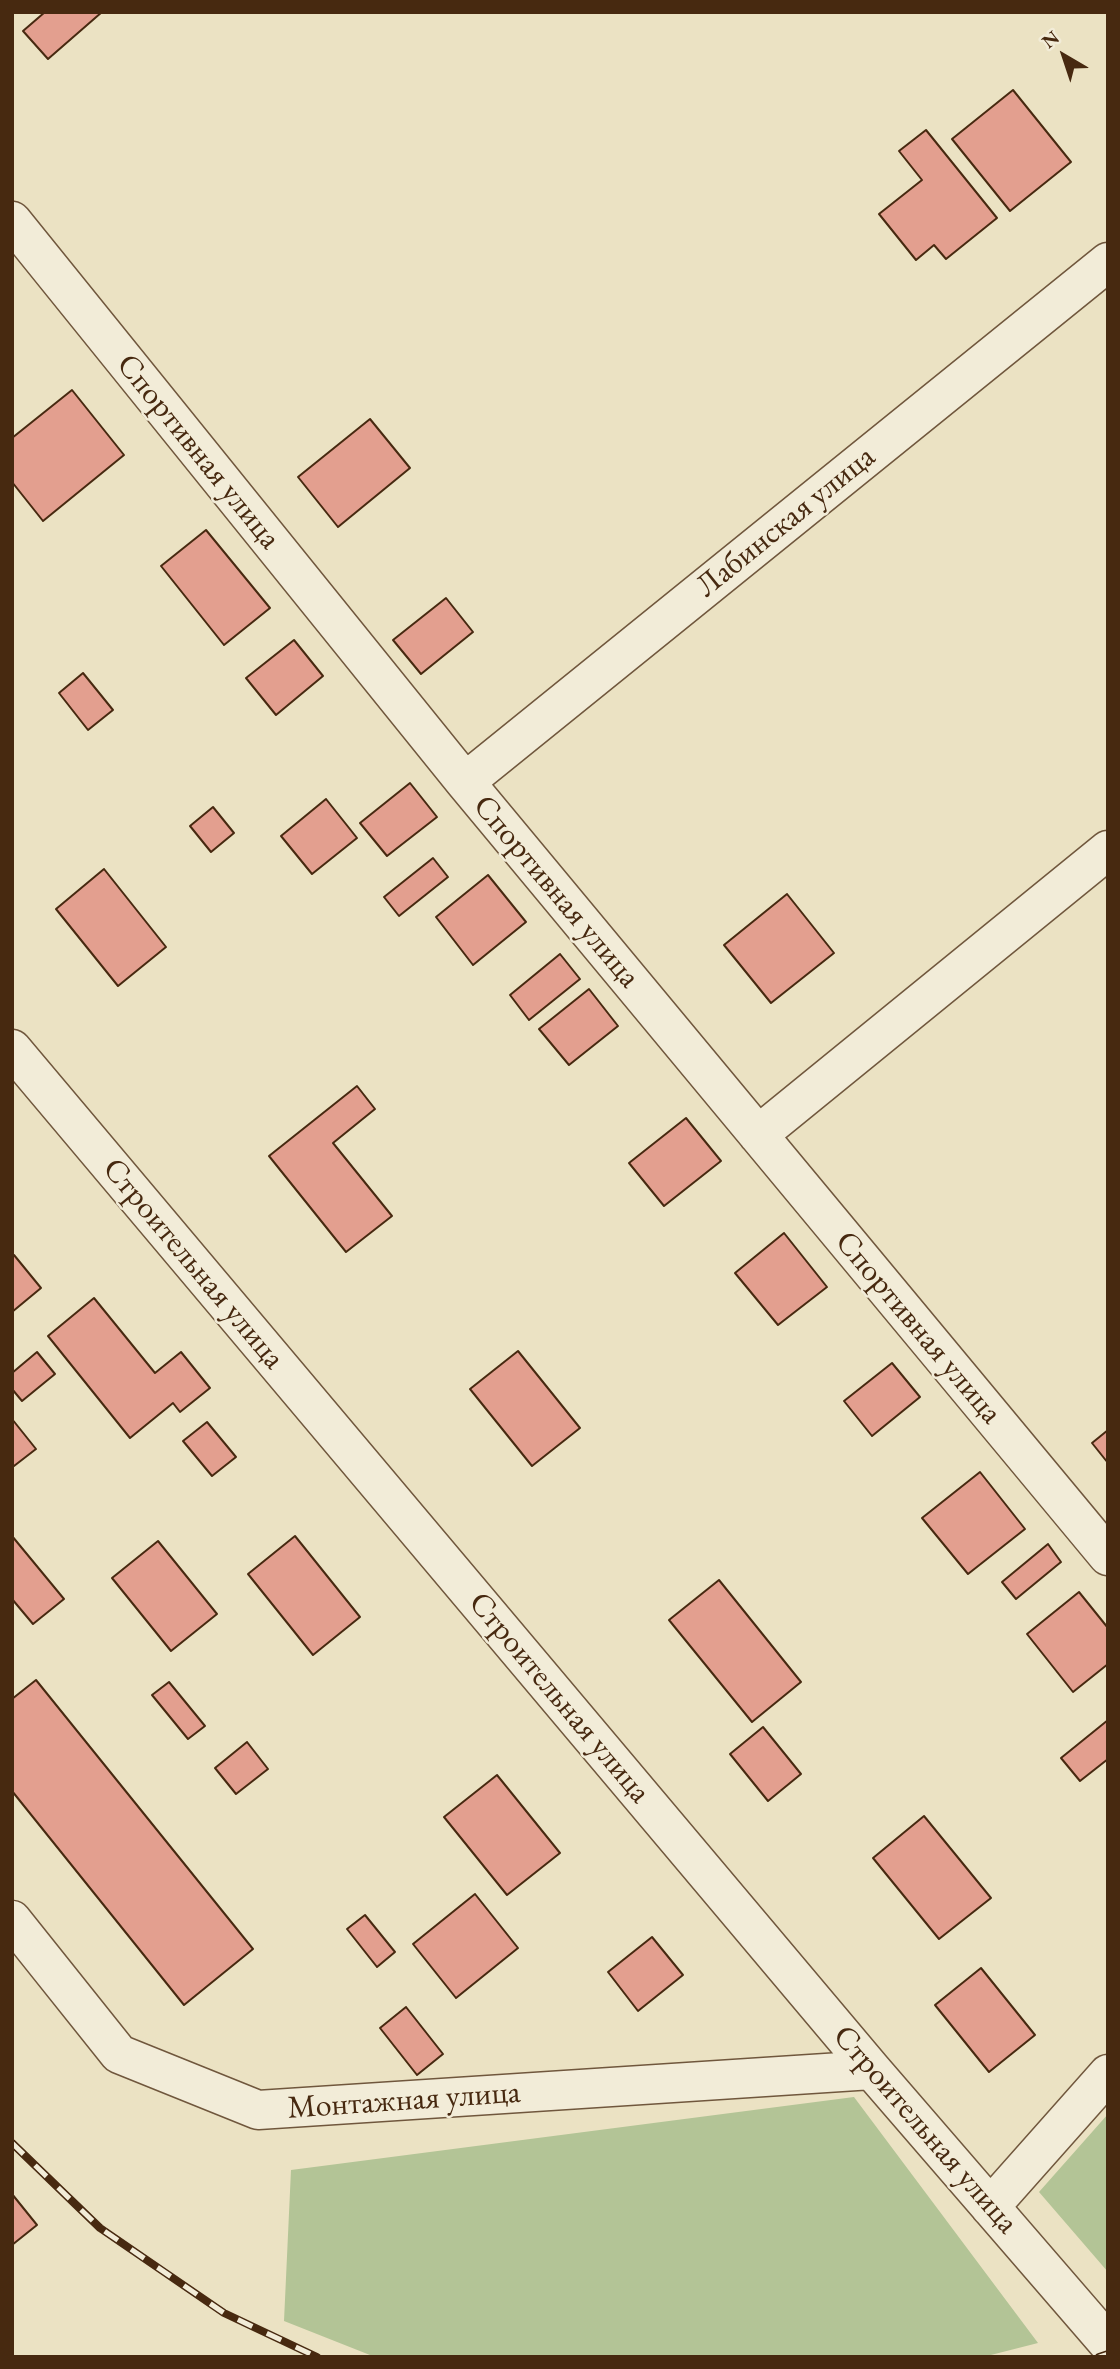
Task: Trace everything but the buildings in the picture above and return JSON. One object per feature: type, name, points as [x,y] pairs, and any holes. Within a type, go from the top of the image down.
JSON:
[{"type":"street","name":"Спортивная улица","points":[[12,221],[464,782],[1108,1556]]},
{"type":"street","name":"Лабинская улица","points":[[464,782],[1108,262]]},
{"type":"street","points":[[758,1135],[1108,850]]},
{"type":"street","name":"Строительная улица","points":[[12,1049],[872,2070],[1108,2343]]},
{"type":"street","name":"Монтажная улица","points":[[12,1920],[119,2054],[258,2110],[872,2070]]},
{"type":"street","points":[[990,2207],[1108,2074]]},
{"type":"green space","points":[[854,2097],[1038,2343],[983,2357],[375,2357],[284,2321],[291,2170]]},
{"type":"green space","points":[[1108,2114],[1108,2272],[1039,2192]]},
{"type":"railway","points":[[12,2143],[100,2228],[224,2313],[317,2357]]},
{"type":"railway","points":[[1099,2357],[1108,2354]]}]
